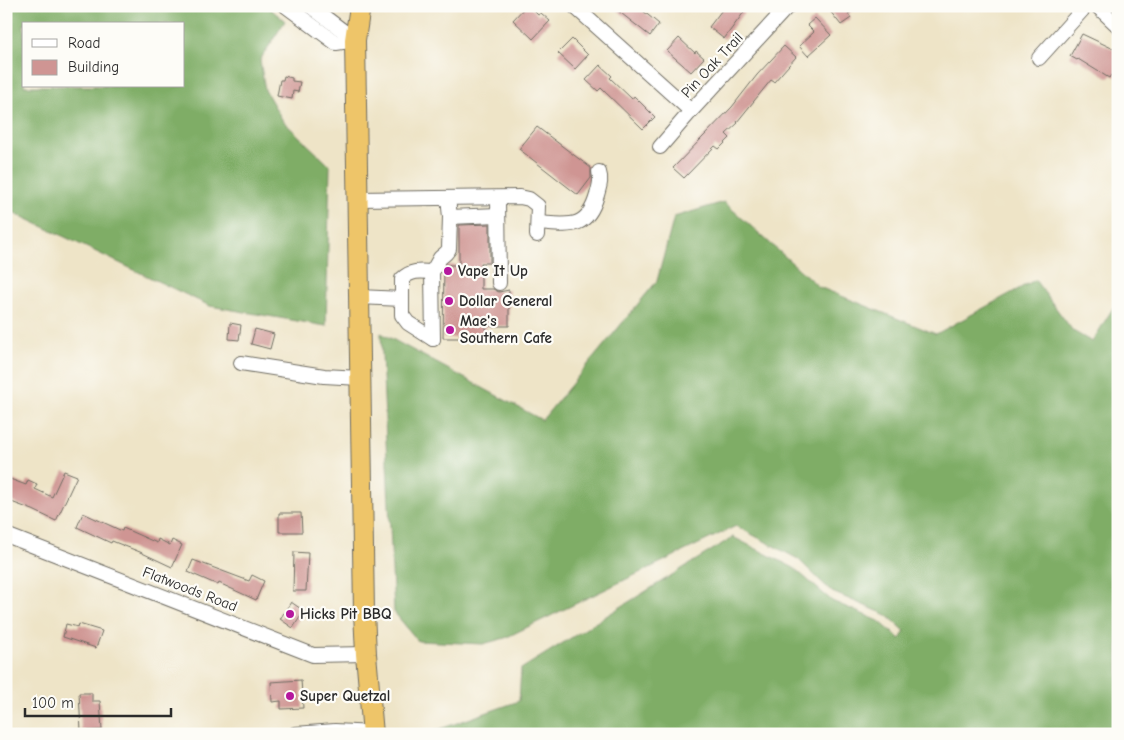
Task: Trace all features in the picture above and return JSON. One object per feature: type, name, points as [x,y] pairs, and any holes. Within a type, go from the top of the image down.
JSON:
[{"type":"highway","points":[[360,6],[355,40],[360,378],[366,654],[373,734]]},
{"type":"street","points":[[286,6],[336,43],[355,40]]},
{"type":"street","points":[[310,6],[355,40]]},
{"type":"street","points":[[574,6],[691,111]]},
{"type":"street","name":"Pin Oak Trail","points":[[660,147],[788,6]]},
{"type":"street","points":[[1039,58],[1086,6]]},
{"type":"street","points":[[1097,6],[1118,26]]},
{"type":"street","points":[[357,200],[520,197],[529,199],[538,206],[537,229],[572,225],[583,220],[593,209],[602,179],[599,172]]},
{"type":"street","points":[[432,272],[408,273],[402,279],[402,315],[408,323],[433,339],[432,272],[440,258],[449,249],[450,217],[448,198]]},
{"type":"street","points":[[498,198],[499,283]]},
{"type":"street","points":[[450,217],[498,215]]},
{"type":"street","points":[[359,297],[402,299]]},
{"type":"street","points":[[241,363],[324,376],[360,378]]},
{"type":"street","name":"Flatwoods Road","points":[[6,535],[313,655],[366,654]]},
{"type":"street","points":[[295,734],[335,730],[373,734]]},
{"type":"green space","points":[[6,6],[267,6],[285,21],[260,60],[265,90],[283,121],[330,166],[326,326],[210,306],[6,209]]},
{"type":"green space","points":[[724,202],[819,287],[936,334],[1035,280],[1073,331],[1092,342],[1118,300],[1118,734],[426,734],[519,701],[521,669],[733,537],[794,568],[832,601],[879,621],[900,639],[905,631],[887,615],[832,592],[798,559],[736,526],[505,638],[483,644],[418,641],[394,612],[381,333],[542,420],[657,281],[674,217]]},
{"type":"building","points":[[526,6],[529,6],[538,15],[541,13],[550,21],[533,39],[513,20]]},
{"type":"building","points":[[612,6],[637,6],[659,24],[650,36]]},
{"type":"building","points":[[725,6],[737,6],[744,12],[724,39],[709,27]]},
{"type":"building","points":[[826,6],[858,6],[848,14],[851,18],[841,25]]},
{"type":"building","points":[[815,18],[831,35],[808,56],[799,46],[814,32],[807,25]]},
{"type":"building","points":[[1082,34],[1118,51],[1118,73],[1116,77],[1111,75],[1109,78],[1070,56]]},
{"type":"building","points":[[679,38],[695,53],[696,51],[704,58],[691,72],[667,51]]},
{"type":"building","points":[[572,39],[588,55],[575,69],[558,53]]},
{"type":"building","points":[[784,46],[796,57],[774,82],[771,80],[738,123],[726,134],[730,138],[719,149],[715,146],[684,178],[673,168],[732,107],[757,75]]},
{"type":"building","points":[[600,65],[612,76],[610,78],[632,99],[634,96],[655,117],[643,129],[601,88],[598,91],[586,80]]},
{"type":"building","points":[[284,76],[292,78],[292,81],[300,82],[298,92],[293,91],[292,99],[277,96],[280,80],[283,80]]},
{"type":"building","points":[[537,127],[591,168],[591,178],[578,195],[519,149]]},
{"type":"building","points":[[490,224],[490,263],[481,263],[481,289],[493,289],[499,292],[509,290],[509,326],[486,326],[486,338],[443,338],[444,268],[446,265],[459,265],[459,225]]},
{"type":"building","points":[[230,323],[241,325],[239,340],[229,339]]},
{"type":"building","points":[[255,329],[274,334],[270,349],[251,344]]},
{"type":"building","points":[[64,471],[77,476],[56,521],[6,500],[6,491],[10,479],[26,485],[28,480],[37,484],[35,489],[52,497]]},
{"type":"building","points":[[83,513],[122,531],[123,528],[157,543],[158,539],[170,545],[172,540],[182,545],[172,567],[140,552],[112,541],[111,543],[77,527]]},
{"type":"building","points":[[279,513],[301,513],[302,532],[279,532]]},
{"type":"building","points":[[294,552],[308,553],[306,591],[293,591]]},
{"type":"building","points":[[193,560],[249,581],[252,575],[264,581],[256,600],[219,583],[218,585],[188,572]]},
{"type":"building","points":[[291,602],[304,611],[293,628],[280,619]]},
{"type":"building","points":[[66,624],[78,627],[79,624],[102,631],[96,648],[63,637]]},
{"type":"building","points":[[301,680],[303,708],[281,709],[281,701],[272,702],[271,682]]},
{"type":"building","points":[[79,693],[92,693],[92,701],[100,701],[102,730],[81,731]]},
{"type":"place","name":"Vape It Up","points":[[448,271]]},
{"type":"place","name":"Dollar General","points":[[449,301]]},
{"type":"place","name":"Mae's Southern Cafe","points":[[450,330]]},
{"type":"place","name":"Hicks Pit BBQ","points":[[290,614]]},
{"type":"place","name":"Super Quetzal","points":[[290,696]]}]
